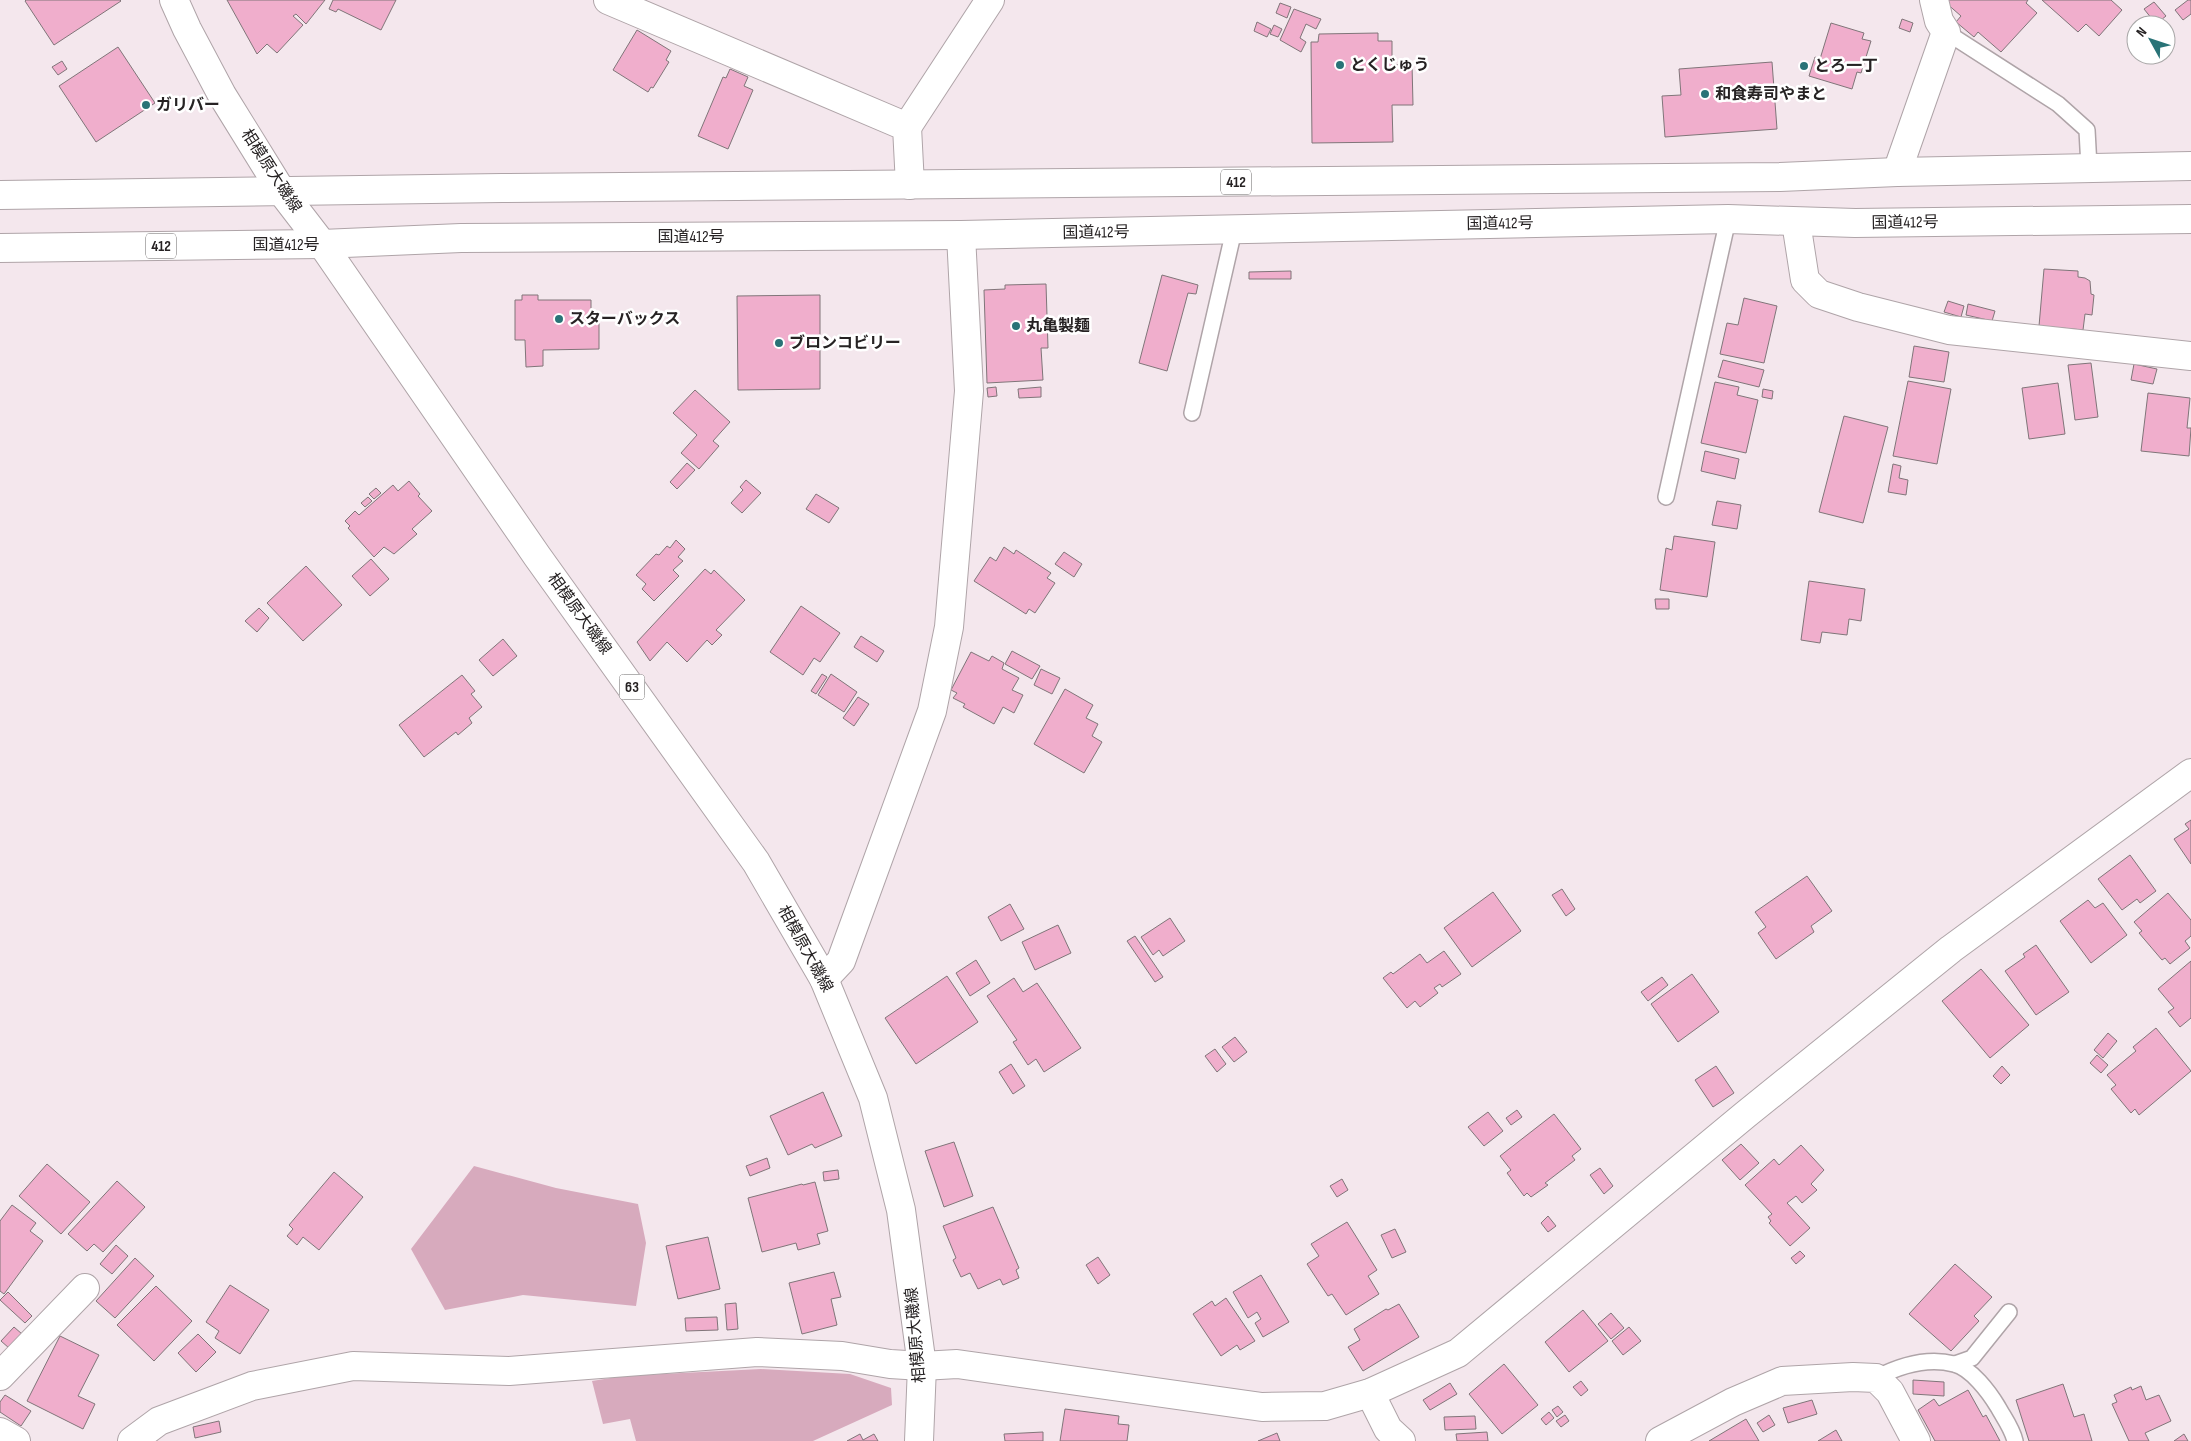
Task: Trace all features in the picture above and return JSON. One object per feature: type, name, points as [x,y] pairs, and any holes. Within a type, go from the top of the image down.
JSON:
[{"type":"main road","name":"相模原大磯線","points":[[174,0],[187,30],[222,95],[282,192],[322,244],[538,556],[756,862],[824,979],[872,1098],[901,1210],[922,1366],[919,1441]]},
{"type":"main road","points":[[608,0],[907,127]]},
{"type":"main road","points":[[910,185],[907,127],[990,0]]},
{"type":"main road","points":[[1897,172],[1946,32],[1939,21],[1934,0]]},
{"type":"main road","name":"412","points":[[0,195],[1780,177],[1897,172],[2191,166]]},
{"type":"main road","name":"国道412号","points":[[0,248],[322,244],[462,238],[961,236],[1728,219],[1855,223],[2191,219]]},
{"type":"main road","points":[[1796,222],[1805,280],[1819,294],[1858,307],[1949,330],[2191,356]]},
{"type":"main road","points":[[824,979],[841,962],[932,711],[949,627],[968,391],[961,236]]},
{"type":"main road","points":[[132,1441],[160,1421],[252,1386],[353,1366],[509,1371],[757,1352],[842,1356],[890,1364],[922,1366],[956,1364],[1262,1408],[1325,1406],[1370,1393],[1458,1353],[1745,1115],[1951,949],[2191,774]]},
{"type":"main road","points":[[0,1376],[84,1288]]},
{"type":"main road","points":[[1660,1441],[1733,1402],[1782,1381],[1853,1377],[1876,1378],[1890,1392],[1916,1441]]},
{"type":"main road","points":[[1370,1393],[1388,1429],[1401,1441]]},
{"type":"main road","points":[[0,1432],[16,1441]]},
{"type":"lane","points":[[1946,32],[2058,104],[2088,130],[2089,167]]},
{"type":"lane","points":[[1666,497],[1728,219]]},
{"type":"lane","points":[[1192,413],[1234,230]]},
{"type":"lane","points":[[1876,1378],[1896,1367],[1929,1362],[1955,1364],[1972,1358],[2009,1312]]},
{"type":"lane","points":[[1955,1364],[1978,1380],[1983,1386],[2012,1431],[2015,1441]]},
{"type":"shaded area","points":[[474,1166],[556,1188],[638,1204],[646,1243],[636,1306],[523,1295],[445,1310],[411,1249]]},
{"type":"shaded area","points":[[761,1369],[850,1374],[891,1388],[892,1405],[813,1441],[636,1441],[630,1419],[603,1424],[592,1381],[623,1376]]},
{"type":"building","points":[[26,0],[120,0],[121,1],[54,45]]},
{"type":"building","points":[[227,0],[325,0],[306,24],[296,14],[293,16],[303,25],[277,53],[267,44],[257,54]]},
{"type":"building","points":[[333,0],[396,0],[381,30],[338,9],[336,12],[329,9]]},
{"type":"building","points":[[1946,0],[2028,0],[2026,3],[2037,13],[2001,52],[1978,32],[1974,37],[1956,22],[1961,16],[1945,2]]},
{"type":"building","points":[[2042,0],[2111,0],[2122,10],[2099,36],[2086,24],[2078,32]]},
{"type":"building","points":[[2188,0],[2191,0],[2191,14],[2183,20],[2175,10]]},
{"type":"building","points":[[2154,2],[2165,15],[2149,15],[2144,9]]},
{"type":"building","points":[[1280,3],[1291,7],[1287,18],[1276,13]]},
{"type":"building","points":[[1294,9],[1321,19],[1316,29],[1306,24],[1300,38],[1306,42],[1301,52],[1280,40]]},
{"type":"building","points":[[1902,19],[1913,23],[1910,32],[1899,28]]},
{"type":"building","points":[[1257,22],[1271,29],[1267,37],[1254,31]]},
{"type":"building","points":[[1831,23],[1864,33],[1862,39],[1871,41],[1861,73],[1857,72],[1852,89],[1809,76],[1815,57],[1820,59]]},
{"type":"building","points":[[1274,25],[1282,29],[1278,37],[1270,34]]},
{"type":"building","points":[[637,30],[671,51],[666,60],[669,62],[653,88],[651,87],[648,92],[613,70]]},
{"type":"building","points":[[1378,33],[1378,41],[1392,41],[1392,65],[1412,64],[1413,105],[1392,105],[1393,142],[1312,143],[1311,42],[1318,42],[1319,34]]},
{"type":"building","points":[[118,47],[155,103],[96,142],[59,86]]},
{"type":"building","points":[[62,61],[67,69],[58,75],[52,67]]},
{"type":"building","points":[[1772,62],[1777,129],[1665,137],[1662,96],[1681,95],[1679,69]]},
{"type":"building","points":[[730,69],[748,77],[744,86],[753,90],[728,149],[698,136],[723,77],[726,78]]},
{"type":"building","points":[[2044,269],[2078,271],[2078,277],[2090,281],[2091,294],[2094,295],[2092,315],[2085,314],[2083,330],[2039,326]]},
{"type":"building","points":[[1291,271],[1291,279],[1249,279],[1249,272]]},
{"type":"building","points":[[1162,275],[1198,285],[1196,294],[1188,293],[1167,371],[1139,363]]},
{"type":"building","points":[[1046,284],[1048,348],[1041,348],[1043,380],[987,383],[984,290],[1005,289],[1005,285]]},
{"type":"building","points":[[522,295],[538,295],[538,300],[591,300],[591,312],[599,313],[599,349],[543,350],[543,366],[526,367],[525,340],[515,340],[515,300],[522,300]]},
{"type":"building","name":"ブロンコビリー","points":[[820,295],[820,389],[738,390],[737,296]]},
{"type":"building","points":[[1744,298],[1777,306],[1764,363],[1720,354],[1727,323],[1738,325]]},
{"type":"building","points":[[1948,301],[1964,306],[1961,317],[1944,312]]},
{"type":"building","points":[[1968,304],[1995,311],[1992,321],[1966,315]]},
{"type":"building","points":[[1914,346],[1949,352],[1944,382],[1909,377]]},
{"type":"building","points":[[1723,360],[1764,370],[1759,387],[1718,377]]},
{"type":"building","points":[[2091,363],[2098,417],[2075,420],[2068,365]]},
{"type":"building","points":[[2134,364],[2157,369],[2153,384],[2131,380]]},
{"type":"building","points":[[1908,381],[1951,389],[1937,464],[1893,456]]},
{"type":"building","points":[[1715,382],[1739,387],[1737,395],[1758,400],[1746,453],[1701,443]]},
{"type":"building","points":[[2058,383],[2065,434],[2029,439],[2022,388]]},
{"type":"building","points":[[996,387],[997,396],[988,397],[987,388]]},
{"type":"building","points":[[1041,387],[1041,397],[1019,398],[1018,389]]},
{"type":"building","points":[[1763,389],[1773,391],[1772,399],[1762,397]]},
{"type":"building","points":[[695,390],[730,422],[713,441],[719,446],[699,469],[681,453],[697,435],[673,413]]},
{"type":"building","points":[[2148,393],[2190,398],[2187,428],[2191,428],[2189,456],[2141,451]]},
{"type":"building","points":[[1844,416],[1888,427],[1863,523],[1819,512]]},
{"type":"building","points":[[1705,451],[1739,459],[1735,479],[1701,471]]},
{"type":"building","points":[[687,463],[695,470],[677,489],[670,482]]},
{"type":"building","points":[[1893,464],[1901,466],[1899,478],[1908,480],[1906,495],[1888,492]]},
{"type":"building","points":[[746,480],[761,493],[742,513],[731,503],[743,490],[740,487]]},
{"type":"building","points":[[409,481],[420,494],[418,496],[432,511],[412,529],[417,534],[394,554],[384,547],[374,557],[348,528],[350,526],[345,521],[355,511],[359,515],[393,485],[398,491]]},
{"type":"building","points":[[376,488],[381,493],[374,499],[369,494]]},
{"type":"building","points":[[816,494],[839,508],[829,523],[806,509]]},
{"type":"building","points":[[368,497],[372,501],[365,507],[361,503]]},
{"type":"building","points":[[1717,501],[1741,505],[1737,529],[1712,525]]},
{"type":"building","points":[[1674,536],[1715,542],[1707,597],[1660,590],[1666,548],[1672,550]]},
{"type":"building","points":[[676,540],[685,549],[678,557],[683,561],[673,570],[679,576],[654,601],[642,589],[646,584],[636,575],[656,554],[659,555],[667,546],[670,548]]},
{"type":"building","points":[[1004,547],[1014,554],[1016,550],[1051,573],[1047,578],[1055,583],[1035,613],[1029,609],[1026,614],[974,581],[990,557],[996,561]]},
{"type":"building","points":[[1064,552],[1082,564],[1074,577],[1055,564]]},
{"type":"building","points":[[371,559],[389,579],[370,596],[352,576]]},
{"type":"building","points":[[306,566],[342,605],[303,641],[267,603]]},
{"type":"building","points":[[705,569],[711,574],[714,570],[745,600],[716,630],[722,635],[712,645],[707,640],[687,662],[667,642],[650,661],[637,642]]},
{"type":"building","points":[[1809,581],[1865,589],[1861,621],[1849,619],[1847,635],[1822,632],[1820,643],[1801,640]]},
{"type":"building","points":[[1655,599],[1669,599],[1669,609],[1656,609]]},
{"type":"building","points":[[801,606],[840,633],[820,662],[814,658],[803,675],[770,652]]},
{"type":"building","points":[[259,608],[269,618],[257,632],[245,621]]},
{"type":"building","points":[[861,636],[884,651],[877,662],[854,647]]},
{"type":"building","points":[[503,639],[517,656],[493,676],[479,660]]},
{"type":"building","points":[[1012,651],[1040,666],[1032,679],[1005,664]]},
{"type":"building","points":[[971,652],[989,661],[992,656],[1004,663],[1002,669],[1019,678],[1012,690],[1023,695],[1014,713],[1003,707],[994,724],[963,707],[965,704],[953,698],[957,693],[951,690]]},
{"type":"building","points":[[1041,669],[1060,678],[1052,694],[1034,685]]},
{"type":"building","points":[[822,674],[827,677],[816,694],[811,691]]},
{"type":"building","points":[[831,674],[857,692],[844,712],[818,695]]},
{"type":"building","points":[[462,675],[475,691],[471,694],[482,707],[469,718],[472,723],[458,735],[456,732],[424,757],[399,725]]},
{"type":"building","points":[[1065,689],[1093,705],[1086,718],[1098,724],[1092,736],[1102,742],[1084,773],[1034,744]]},
{"type":"building","points":[[858,697],[869,704],[854,726],[843,718]]},
{"type":"building","points":[[2191,820],[2191,864],[2174,839],[2189,829],[2185,824]]},
{"type":"building","points":[[2130,855],[2156,891],[2140,903],[2137,899],[2122,910],[2098,879]]},
{"type":"building","points":[[1807,876],[1832,911],[1811,926],[1814,932],[1776,959],[1758,933],[1766,927],[1755,912]]},
{"type":"building","points":[[1562,889],[1575,909],[1566,916],[1552,895]]},
{"type":"building","points":[[1493,892],[1521,931],[1472,967],[1444,928]]},
{"type":"building","points":[[2168,893],[2191,920],[2191,936],[2185,941],[2190,948],[2170,964],[2165,958],[2162,960],[2139,933],[2142,931],[2134,922]]},
{"type":"building","points":[[2088,900],[2095,908],[2103,903],[2127,935],[2091,963],[2060,921]]},
{"type":"building","points":[[1010,904],[1024,929],[1001,941],[988,917]]},
{"type":"building","points":[[1170,918],[1185,941],[1163,956],[1159,950],[1153,955],[1141,937]]},
{"type":"building","points":[[1058,925],[1071,953],[1035,970],[1022,942]]},
{"type":"building","points":[[1135,936],[1163,977],[1155,982],[1127,941]]},
{"type":"building","points":[[2036,945],[2069,992],[2036,1015],[2005,971],[2025,957],[2023,954]]},
{"type":"building","points":[[1444,951],[1461,974],[1442,987],[1440,984],[1434,988],[1438,993],[1420,1007],[1415,1001],[1407,1008],[1383,978],[1391,972],[1393,974],[1420,954],[1427,963]]},
{"type":"building","points":[[976,960],[990,983],[970,996],[956,973]]},
{"type":"building","points":[[2191,961],[2191,1018],[2180,1027],[2168,1012],[2174,1008],[2158,989]]},
{"type":"building","points":[[1981,969],[2029,1025],[1990,1058],[1942,1001]]},
{"type":"building","points":[[1692,974],[1719,1012],[1678,1042],[1651,1004]]},
{"type":"building","points":[[947,976],[978,1022],[916,1064],[885,1018]]},
{"type":"building","points":[[1662,977],[1668,985],[1648,1001],[1641,992]]},
{"type":"building","points":[[1014,978],[1023,992],[1037,983],[1081,1048],[1044,1072],[1036,1059],[1028,1065],[1013,1042],[1017,1040],[987,996]]},
{"type":"building","points":[[2156,1028],[2191,1071],[2139,1115],[2135,1109],[2131,1113],[2111,1089],[2116,1085],[2107,1075],[2136,1051],[2133,1047]]},
{"type":"building","points":[[2108,1033],[2117,1041],[2103,1058],[2094,1050]]},
{"type":"building","points":[[1235,1037],[1247,1052],[1234,1062],[1222,1047]]},
{"type":"building","points":[[1215,1049],[1226,1064],[1217,1072],[1205,1056]]},
{"type":"building","points":[[2097,1055],[2108,1065],[2101,1073],[2090,1063]]},
{"type":"building","points":[[1011,1064],[1025,1086],[1013,1094],[999,1072]]},
{"type":"building","points":[[1716,1066],[1734,1093],[1713,1107],[1695,1080]]},
{"type":"building","points":[[2002,1066],[2010,1075],[2001,1084],[1993,1076]]},
{"type":"building","points":[[823,1092],[842,1136],[815,1148],[812,1144],[788,1155],[770,1116]]},
{"type":"building","points":[[1517,1110],[1522,1117],[1511,1125],[1506,1118]]},
{"type":"building","points":[[1488,1112],[1503,1131],[1484,1146],[1468,1127]]},
{"type":"building","points":[[1554,1114],[1581,1149],[1572,1156],[1575,1160],[1545,1183],[1548,1185],[1531,1197],[1527,1193],[1524,1196],[1507,1173],[1511,1170],[1500,1156]]},
{"type":"building","points":[[954,1142],[973,1196],[944,1207],[925,1151]]},
{"type":"building","points":[[1741,1144],[1759,1163],[1740,1180],[1722,1160]]},
{"type":"building","points":[[1801,1145],[1824,1170],[1811,1184],[1817,1190],[1802,1203],[1796,1196],[1787,1203],[1810,1228],[1790,1246],[1769,1223],[1771,1221],[1768,1217],[1772,1214],[1745,1185],[1774,1159],[1779,1165]]},
{"type":"building","points":[[767,1158],[770,1168],[750,1176],[746,1166]]},
{"type":"building","points":[[47,1164],[90,1202],[61,1234],[19,1196]]},
{"type":"building","points":[[1600,1168],[1613,1186],[1604,1194],[1590,1175]]},
{"type":"building","points":[[838,1170],[839,1179],[824,1181],[823,1172]]},
{"type":"building","points":[[334,1172],[363,1197],[319,1250],[303,1237],[297,1245],[287,1236],[293,1229],[289,1225]]},
{"type":"building","points":[[1342,1179],[1348,1190],[1337,1197],[1330,1186]]},
{"type":"building","points":[[117,1181],[145,1207],[103,1252],[94,1244],[87,1251],[68,1234]]},
{"type":"building","points":[[815,1182],[828,1231],[817,1234],[820,1244],[798,1250],[796,1243],[762,1252],[748,1198]]},
{"type":"building","points":[[12,1205],[36,1223],[30,1231],[43,1241],[4,1294],[0,1291],[0,1221]]},
{"type":"building","points":[[993,1207],[1019,1268],[1016,1270],[1019,1278],[1003,1285],[1000,1279],[978,1289],[970,1273],[961,1277],[953,1260],[956,1258],[943,1226]]},
{"type":"building","points":[[1548,1216],[1556,1226],[1548,1232],[1541,1223]]},
{"type":"building","points":[[1347,1222],[1377,1270],[1368,1276],[1379,1294],[1346,1315],[1332,1294],[1328,1296],[1307,1264],[1319,1256],[1311,1244]]},
{"type":"building","points":[[1395,1229],[1406,1252],[1392,1258],[1381,1235]]},
{"type":"building","points":[[708,1237],[720,1289],[678,1299],[666,1246]]},
{"type":"building","points":[[116,1245],[128,1256],[112,1274],[100,1264]]},
{"type":"building","points":[[1800,1251],[1805,1256],[1796,1264],[1791,1258]]},
{"type":"building","points":[[1098,1257],[1110,1275],[1098,1284],[1086,1265]]},
{"type":"building","points":[[135,1258],[154,1276],[115,1318],[96,1301]]},
{"type":"building","points":[[1955,1264],[1992,1297],[1974,1316],[1979,1321],[1951,1351],[1909,1314]]},
{"type":"building","points":[[834,1272],[841,1297],[831,1299],[837,1325],[802,1334],[789,1283]]},
{"type":"building","points":[[1261,1275],[1289,1322],[1263,1337],[1255,1323],[1261,1319],[1257,1312],[1248,1318],[1233,1292]]},
{"type":"building","points":[[230,1285],[269,1310],[240,1354],[215,1338],[219,1331],[206,1322]]},
{"type":"building","points":[[156,1286],[192,1321],[154,1361],[117,1325]]},
{"type":"building","points":[[8,1292],[32,1316],[25,1323],[0,1300]]},
{"type":"building","points":[[1226,1298],[1255,1341],[1240,1350],[1237,1345],[1221,1356],[1193,1314],[1212,1301],[1215,1306]]},
{"type":"building","points":[[736,1303],[738,1329],[727,1330],[725,1304]]},
{"type":"building","points":[[1399,1304],[1419,1337],[1363,1371],[1348,1347],[1360,1340],[1354,1329],[1386,1309],[1388,1310]]},
{"type":"building","points":[[1583,1310],[1608,1341],[1569,1372],[1545,1342]]},
{"type":"building","points":[[1611,1313],[1624,1328],[1611,1339],[1598,1324]]},
{"type":"building","points":[[717,1317],[718,1330],[686,1331],[685,1318]]},
{"type":"building","points":[[14,1327],[22,1334],[9,1348],[1,1341]]},
{"type":"building","points":[[1629,1327],[1641,1341],[1623,1355],[1612,1341]]},
{"type":"building","points":[[198,1334],[216,1352],[196,1372],[178,1353]]},
{"type":"building","points":[[60,1336],[99,1355],[78,1396],[95,1404],[83,1429],[27,1401]]},
{"type":"building","points":[[1504,1364],[1538,1405],[1502,1434],[1469,1394]]},
{"type":"building","points":[[1913,1380],[1944,1382],[1944,1396],[1913,1394]]},
{"type":"building","points":[[1581,1381],[1588,1390],[1581,1396],[1573,1387]]},
{"type":"building","points":[[1450,1383],[1457,1394],[1430,1410],[1423,1400]]},
{"type":"building","points":[[2063,1384],[2074,1417],[2084,1414],[2092,1441],[2029,1441],[2016,1400]]},
{"type":"building","points":[[2141,1386],[2146,1400],[2159,1395],[2171,1421],[2145,1433],[2149,1441],[2129,1441],[2112,1404],[2117,1402],[2114,1395],[2131,1387],[2132,1390]]},
{"type":"building","points":[[1968,1390],[1983,1417],[1986,1415],[2000,1441],[1935,1441],[1918,1410],[1934,1399],[1939,1406]]},
{"type":"building","points":[[5,1395],[31,1411],[21,1426],[0,1412],[0,1402]]},
{"type":"building","points":[[1812,1400],[1817,1414],[1788,1423],[1783,1408]]},
{"type":"building","points":[[1558,1406],[1563,1412],[1557,1417],[1552,1410]]},
{"type":"building","points":[[1065,1409],[1119,1416],[1118,1424],[1129,1425],[1127,1441],[1060,1441]]},
{"type":"building","points":[[1549,1412],[1554,1418],[1546,1425],[1541,1419]]},
{"type":"building","points":[[1565,1415],[1569,1421],[1561,1427],[1556,1421]]},
{"type":"building","points":[[1769,1415],[1775,1425],[1763,1432],[1757,1423]]},
{"type":"building","points":[[1475,1416],[1476,1429],[1445,1430],[1444,1417]]},
{"type":"building","points":[[1746,1419],[1759,1441],[1709,1441]]},
{"type":"building","points":[[219,1421],[221,1432],[195,1438],[193,1427]]},
{"type":"building","points":[[1836,1430],[1842,1441],[1818,1441]]},
{"type":"building","points":[[1043,1432],[1043,1441],[1005,1441],[1004,1434]]},
{"type":"building","points":[[1487,1432],[1488,1441],[1457,1441],[1456,1434]]},
{"type":"building","points":[[1277,1433],[1280,1441],[1258,1441]]},
{"type":"building","points":[[860,1434],[863,1440],[874,1434],[878,1441],[847,1441]]},
{"type":"building","points":[[2184,1434],[2188,1441],[2174,1441]]},
{"type":"place","name":"とくじゅう","points":[[1340,65]]},
{"type":"place","name":"とろ一丁","points":[[1804,66]]},
{"type":"place","name":"和食寿司やまと","points":[[1705,94]]},
{"type":"place","name":"ガリバー","points":[[146,105]]},
{"type":"place","name":"スターバックス","points":[[559,319]]},
{"type":"place","name":"丸亀製麺","points":[[1016,326]]},
{"type":"place","name":"ブロンコビリー","points":[[779,343]]}]
